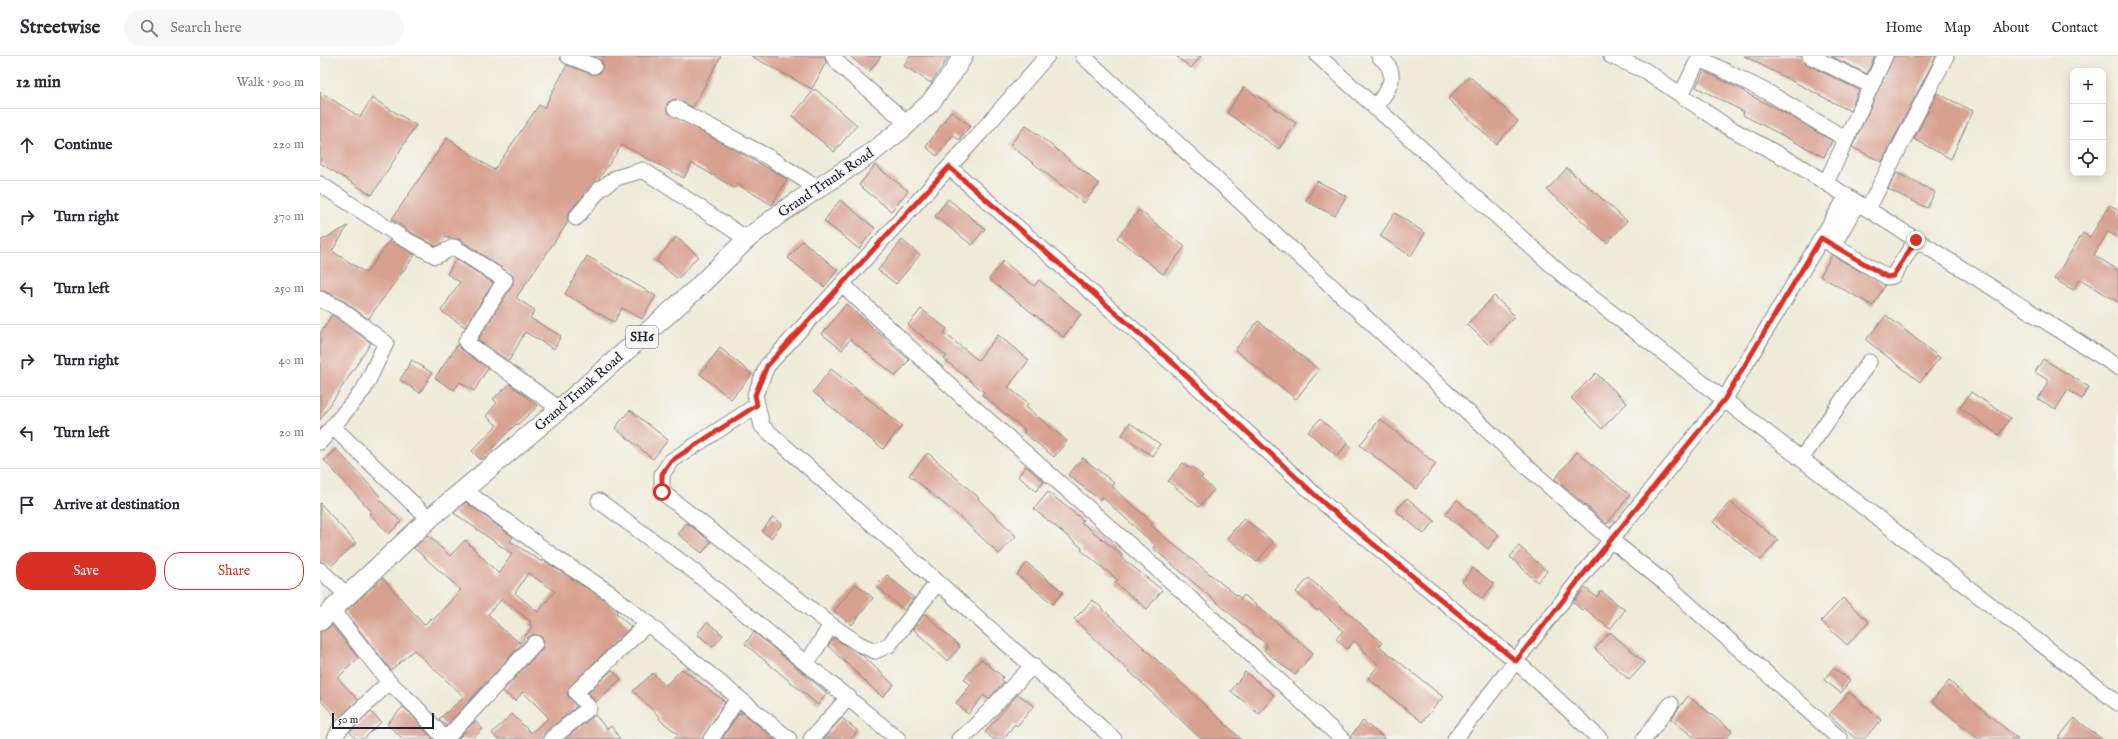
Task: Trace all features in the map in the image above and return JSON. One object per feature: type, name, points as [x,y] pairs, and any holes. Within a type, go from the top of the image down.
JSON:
[{"type":"main road","name":"Grand Trunk Road","points":[[326,615],[429,519],[560,409],[694,291],[747,240],[782,212],[870,154],[908,124],[930,103],[952,74],[963,56]]},
{"type":"street","points":[[568,56],[594,66]]},
{"type":"street","points":[[833,56],[841,66],[908,124]]},
{"type":"street","points":[[1047,56],[949,167],[767,366],[755,395],[762,426],[938,583],[1033,665],[1114,739]]},
{"type":"street","points":[[1083,56],[1526,466],[1610,540],[1665,583],[1840,739]]},
{"type":"street","points":[[1318,56],[1565,277],[2118,703]]},
{"type":"street","points":[[1376,108],[1392,82],[1391,70],[1379,56]]},
{"type":"street","points":[[1611,56],[1646,71],[1726,126],[1796,164],[2118,367]]},
{"type":"street","points":[[1810,56],[1870,85]]},
{"type":"street","points":[[1826,183],[1870,85],[1885,56]]},
{"type":"street","points":[[1455,739],[1610,540],[1724,400],[1827,242],[1857,203],[1946,56]]},
{"type":"street","points":[[1681,95],[1700,57],[1769,93],[1846,139]]},
{"type":"street","points":[[675,108],[770,158],[817,188]]},
{"type":"street","points":[[949,167],[1174,364],[1327,506],[1516,661],[1600,739]]},
{"type":"street","points":[[576,218],[600,189],[616,178],[643,170],[747,240]]},
{"type":"street","points":[[320,184],[401,237],[436,256],[454,247],[505,280],[466,342],[560,409]]},
{"type":"street","points":[[1827,242],[1887,277],[1893,276],[1916,240]]},
{"type":"street","points":[[842,284],[971,405],[1190,598],[1342,739]]},
{"type":"street","points":[[320,299],[340,309],[386,343],[364,389],[320,442]]},
{"type":"street","points":[[1801,459],[1869,362]]},
{"type":"street","points":[[757,405],[671,461],[662,474],[662,492],[831,625],[860,644],[875,651],[890,645],[938,583]]},
{"type":"street","points":[[333,427],[429,519]]},
{"type":"street","points":[[463,489],[556,558],[610,593],[789,739]]},
{"type":"street","points":[[599,501],[691,569],[849,697],[898,739]]},
{"type":"street","points":[[320,570],[347,595]]},
{"type":"street","points":[[326,615],[389,682],[415,706],[445,739],[535,643]]},
{"type":"street","points":[[551,739],[589,708],[576,692],[648,623]]},
{"type":"street","points":[[807,663],[831,625]]},
{"type":"street","points":[[959,739],[972,729],[1033,665]]},
{"type":"street","points":[[335,739],[339,730],[389,682]]},
{"type":"street","points":[[811,739],[849,697]]},
{"type":"street","points":[[711,739],[738,698]]},
{"type":"street","points":[[1644,739],[1671,704]]},
{"type":"building","points":[[593,56],[721,56],[693,107],[674,99],[667,103],[667,112],[787,179],[772,205],[737,184],[735,188],[692,163],[684,178],[622,145],[598,180],[569,212],[567,217],[568,222],[516,298],[535,310],[530,318],[561,336],[554,349],[525,332],[509,361],[478,340],[513,285],[513,276],[459,239],[450,239],[446,236],[441,244],[436,246],[406,229],[392,219],[447,138],[494,170],[539,105],[544,108],[567,65],[591,74],[600,73],[603,64],[601,60]]},
{"type":"building","points":[[751,56],[824,56],[826,62],[812,89]]},
{"type":"building","points":[[850,56],[881,56],[869,72]]},
{"type":"building","points":[[910,56],[949,56],[931,83],[904,66]]},
{"type":"building","points":[[1176,56],[1201,56],[1191,68]]},
{"type":"building","points":[[1744,56],[1801,56],[1806,64],[1859,90],[1850,111]]},
{"type":"building","points":[[1831,56],[1875,56],[1867,74]]},
{"type":"building","points":[[1894,56],[1936,56],[1882,162],[1852,147]]},
{"type":"building","points":[[1704,71],[1792,117],[1832,141],[1824,157],[1743,115],[1744,112],[1696,87]]},
{"type":"building","points":[[1469,76],[1518,121],[1496,144],[1448,99]]},
{"type":"building","points":[[1244,87],[1296,123],[1279,149],[1227,113]]},
{"type":"building","points":[[815,89],[857,125],[834,152],[792,116]]},
{"type":"building","points":[[320,92],[360,117],[372,98],[416,125],[372,195],[320,163]]},
{"type":"building","points":[[1937,93],[1973,111],[1951,159],[1914,139]]},
{"type":"building","points":[[951,111],[970,126],[959,140],[953,135],[937,156],[926,147]]},
{"type":"building","points":[[1026,125],[1099,184],[1084,203],[1010,145]]},
{"type":"building","points":[[875,165],[908,191],[891,211],[859,185]]},
{"type":"building","points":[[1567,168],[1627,221],[1607,243],[1547,190]]},
{"type":"building","points":[[1897,173],[1935,192],[1927,208],[1888,189]]},
{"type":"building","points":[[1317,181],[1346,196],[1335,216],[1306,201]]},
{"type":"building","points":[[948,199],[985,229],[972,245],[935,216]]},
{"type":"building","points":[[840,200],[875,228],[859,249],[824,221]]},
{"type":"building","points":[[2110,205],[2118,210],[2118,238],[2108,232],[2094,255],[2118,270],[2118,302],[2080,279],[2073,290],[2054,279],[2083,233],[2090,237]]},
{"type":"building","points":[[1139,210],[1185,247],[1163,274],[1117,238]]},
{"type":"building","points":[[1395,213],[1425,233],[1411,256],[1380,236]]},
{"type":"building","points":[[348,226],[332,251],[366,273],[390,240],[415,255],[368,319],[344,301],[320,289],[320,241]]},
{"type":"building","points":[[676,237],[698,256],[678,279],[656,261]]},
{"type":"building","points":[[902,240],[920,255],[896,284],[878,270]]},
{"type":"building","points":[[802,241],[838,270],[824,287],[788,258]]},
{"type":"building","points":[[1832,255],[1885,285],[1873,306],[1820,276]]},
{"type":"building","points":[[587,256],[656,296],[642,319],[622,308],[614,322],[565,294]]},
{"type":"building","points":[[456,259],[493,283],[465,327],[441,311],[460,282],[447,274]]},
{"type":"building","points":[[1003,261],[1034,286],[1039,280],[1081,314],[1063,337],[989,279]]},
{"type":"building","points":[[1494,296],[1515,316],[1488,344],[1467,324]]},
{"type":"building","points":[[846,304],[909,360],[896,376],[850,339],[842,350],[822,334]]},
{"type":"building","points":[[921,309],[947,329],[944,333],[978,360],[998,335],[1029,360],[1008,387],[1028,403],[1026,407],[1067,441],[1054,457],[1023,432],[1025,430],[982,395],[984,392],[944,359],[947,356],[908,325]]},
{"type":"building","points":[[332,315],[371,343],[320,420],[320,334]]},
{"type":"building","points":[[1886,315],[1940,358],[1920,382],[1866,340]]},
{"type":"building","points":[[1258,321],[1319,370],[1296,399],[1235,350]]},
{"type":"building","points":[[458,344],[461,349],[488,368],[474,391],[460,382],[454,390],[435,378]]},
{"type":"building","points":[[720,348],[752,374],[731,399],[700,374]]},
{"type":"building","points":[[2043,359],[2089,387],[2082,399],[2068,390],[2056,409],[2038,399],[2049,381],[2035,372]]},
{"type":"building","points":[[412,360],[432,373],[420,393],[400,380]]},
{"type":"building","points":[[831,369],[902,426],[883,449],[813,392]]},
{"type":"building","points":[[1596,373],[1627,403],[1602,429],[1571,398]]},
{"type":"building","points":[[510,384],[538,406],[517,425],[516,424],[481,460],[472,451],[497,425],[486,416],[497,403],[493,399]]},
{"type":"building","points":[[1971,392],[2010,418],[1999,435],[1960,408]]},
{"type":"building","points":[[630,410],[668,440],[653,459],[615,428]]},
{"type":"building","points":[[1320,419],[1348,443],[1337,456],[1308,432]]},
{"type":"building","points":[[1380,419],[1436,464],[1416,489],[1360,445]]},
{"type":"building","points":[[1130,423],[1160,444],[1152,456],[1122,435]]},
{"type":"building","points":[[336,449],[380,496],[378,498],[401,522],[389,534],[369,513],[371,511],[324,460]]},
{"type":"building","points":[[1577,452],[1630,495],[1607,524],[1555,479]]},
{"type":"building","points":[[928,453],[979,498],[978,499],[1016,536],[999,554],[961,518],[909,475]]},
{"type":"building","points":[[1083,458],[1114,483],[1111,486],[1153,523],[1151,525],[1241,599],[1244,595],[1313,653],[1295,675],[1264,650],[1267,645],[1153,548],[1155,545],[1102,497],[1100,500],[1068,475]]},
{"type":"building","points":[[1183,463],[1191,469],[1192,467],[1203,476],[1201,478],[1214,490],[1199,507],[1168,481]]},
{"type":"building","points":[[1026,466],[1044,482],[1036,491],[1018,476]]},
{"type":"building","points":[[1048,492],[1083,520],[1081,522],[1122,555],[1121,557],[1162,590],[1147,609],[1115,583],[1118,580],[1081,550],[1082,548],[1034,509]]},
{"type":"building","points":[[1407,498],[1435,521],[1424,534],[1396,511]]},
{"type":"building","points":[[1457,500],[1499,535],[1488,549],[1445,514]]},
{"type":"building","points":[[466,502],[513,537],[510,541],[542,562],[543,560],[605,600],[618,611],[616,613],[631,627],[570,686],[567,694],[576,707],[545,732],[542,739],[497,739],[492,733],[512,714],[531,733],[549,718],[523,692],[515,701],[503,691],[542,649],[544,641],[541,636],[533,634],[528,637],[446,726],[439,719],[464,697],[414,650],[391,670],[345,612],[383,578],[424,625],[431,618],[433,620],[461,590],[414,548],[428,535],[450,556],[465,540],[499,574],[512,554],[454,513]],"holes":[[[528,573],[555,591],[538,612],[515,593]],[[502,599],[531,622],[529,624],[532,627],[520,643],[501,628],[488,614]]]},
{"type":"building","points":[[1730,502],[1778,540],[1761,560],[1713,522]]},
{"type":"building","points":[[320,503],[356,543],[330,567],[320,561]]},
{"type":"building","points":[[773,517],[782,524],[771,538],[762,531]]},
{"type":"building","points":[[1244,518],[1273,542],[1257,562],[1227,538]]},
{"type":"building","points":[[687,523],[711,542],[702,553],[678,534]]},
{"type":"building","points":[[1519,546],[1547,571],[1537,582],[1510,557]]},
{"type":"building","points":[[1027,563],[1063,592],[1053,604],[1017,575]]},
{"type":"building","points":[[1473,568],[1494,584],[1482,599],[1462,582]]},
{"type":"building","points":[[887,575],[914,598],[904,610],[876,586]]},
{"type":"building","points":[[1309,578],[1382,643],[1379,646],[1443,697],[1422,722],[1368,678],[1379,665],[1354,641],[1347,649],[1336,639],[1343,631],[1319,609],[1317,611],[1296,592]]},
{"type":"building","points":[[856,584],[873,598],[852,625],[834,611]]},
{"type":"building","points":[[1585,588],[1597,597],[1601,591],[1625,610],[1610,629],[1584,608],[1582,610],[1573,602]]},
{"type":"building","points":[[1843,598],[1869,622],[1847,645],[1821,621]]},
{"type":"building","points":[[1093,600],[1241,739],[1201,739],[1074,619]]},
{"type":"building","points":[[925,614],[960,647],[947,661],[913,629]]},
{"type":"building","points":[[707,622],[723,635],[713,647],[697,634]]},
{"type":"building","points":[[332,625],[358,658],[338,678],[358,700],[338,719],[320,700],[320,632]]},
{"type":"building","points":[[754,632],[827,693],[818,705],[745,644]]},
{"type":"building","points":[[1610,632],[1645,663],[1629,680],[1595,649]]},
{"type":"building","points":[[834,638],[862,655],[894,685],[882,697],[828,646]]},
{"type":"building","points":[[981,659],[1003,677],[1001,680],[1004,682],[988,699],[984,695],[968,714],[956,703],[971,685],[964,679]]},
{"type":"building","points":[[1833,668],[1850,680],[1841,693],[1824,680]]},
{"type":"building","points":[[682,669],[725,702],[702,739],[674,739],[678,734],[659,719],[660,717],[633,691],[653,673],[665,686]]},
{"type":"building","points":[[612,670],[621,679],[596,702],[588,693]]},
{"type":"building","points":[[1245,672],[1274,695],[1259,714],[1231,691]]},
{"type":"building","points":[[1949,681],[2018,739],[1978,739],[1932,701]]},
{"type":"building","points":[[1849,692],[1881,720],[1864,739],[1856,739],[1829,715]]},
{"type":"building","points":[[1018,694],[1034,706],[1017,726],[1015,724],[1003,739],[993,739],[985,732]]},
{"type":"building","points":[[1688,696],[1732,731],[1726,739],[1696,739],[1671,719]]},
{"type":"building","points":[[403,707],[433,739],[403,739],[387,724]]},
{"type":"building","points":[[371,712],[381,722],[364,739],[356,739],[350,732]]},
{"type":"building","points":[[742,712],[775,739],[722,739],[739,713],[741,714]]},
{"type":"building","points":[[595,715],[607,729],[611,726],[620,739],[565,739]]},
{"type":"building","points":[[842,718],[858,731],[851,739],[823,739]]},
{"type":"building","points":[[2074,718],[2102,739],[2058,739]]},
{"type":"building","points":[[475,721],[483,729],[472,739],[458,739]]},
{"type":"building","points":[[1363,721],[1385,739],[1351,739],[1351,736]]},
{"type":"route","points":[[662,492],[662,474],[671,461],[757,405],[755,395],[767,366],[949,167],[1174,364],[1327,506],[1516,661],[1589,567],[1724,400],[1821,238],[1887,277],[1893,276],[1916,240]]}]
